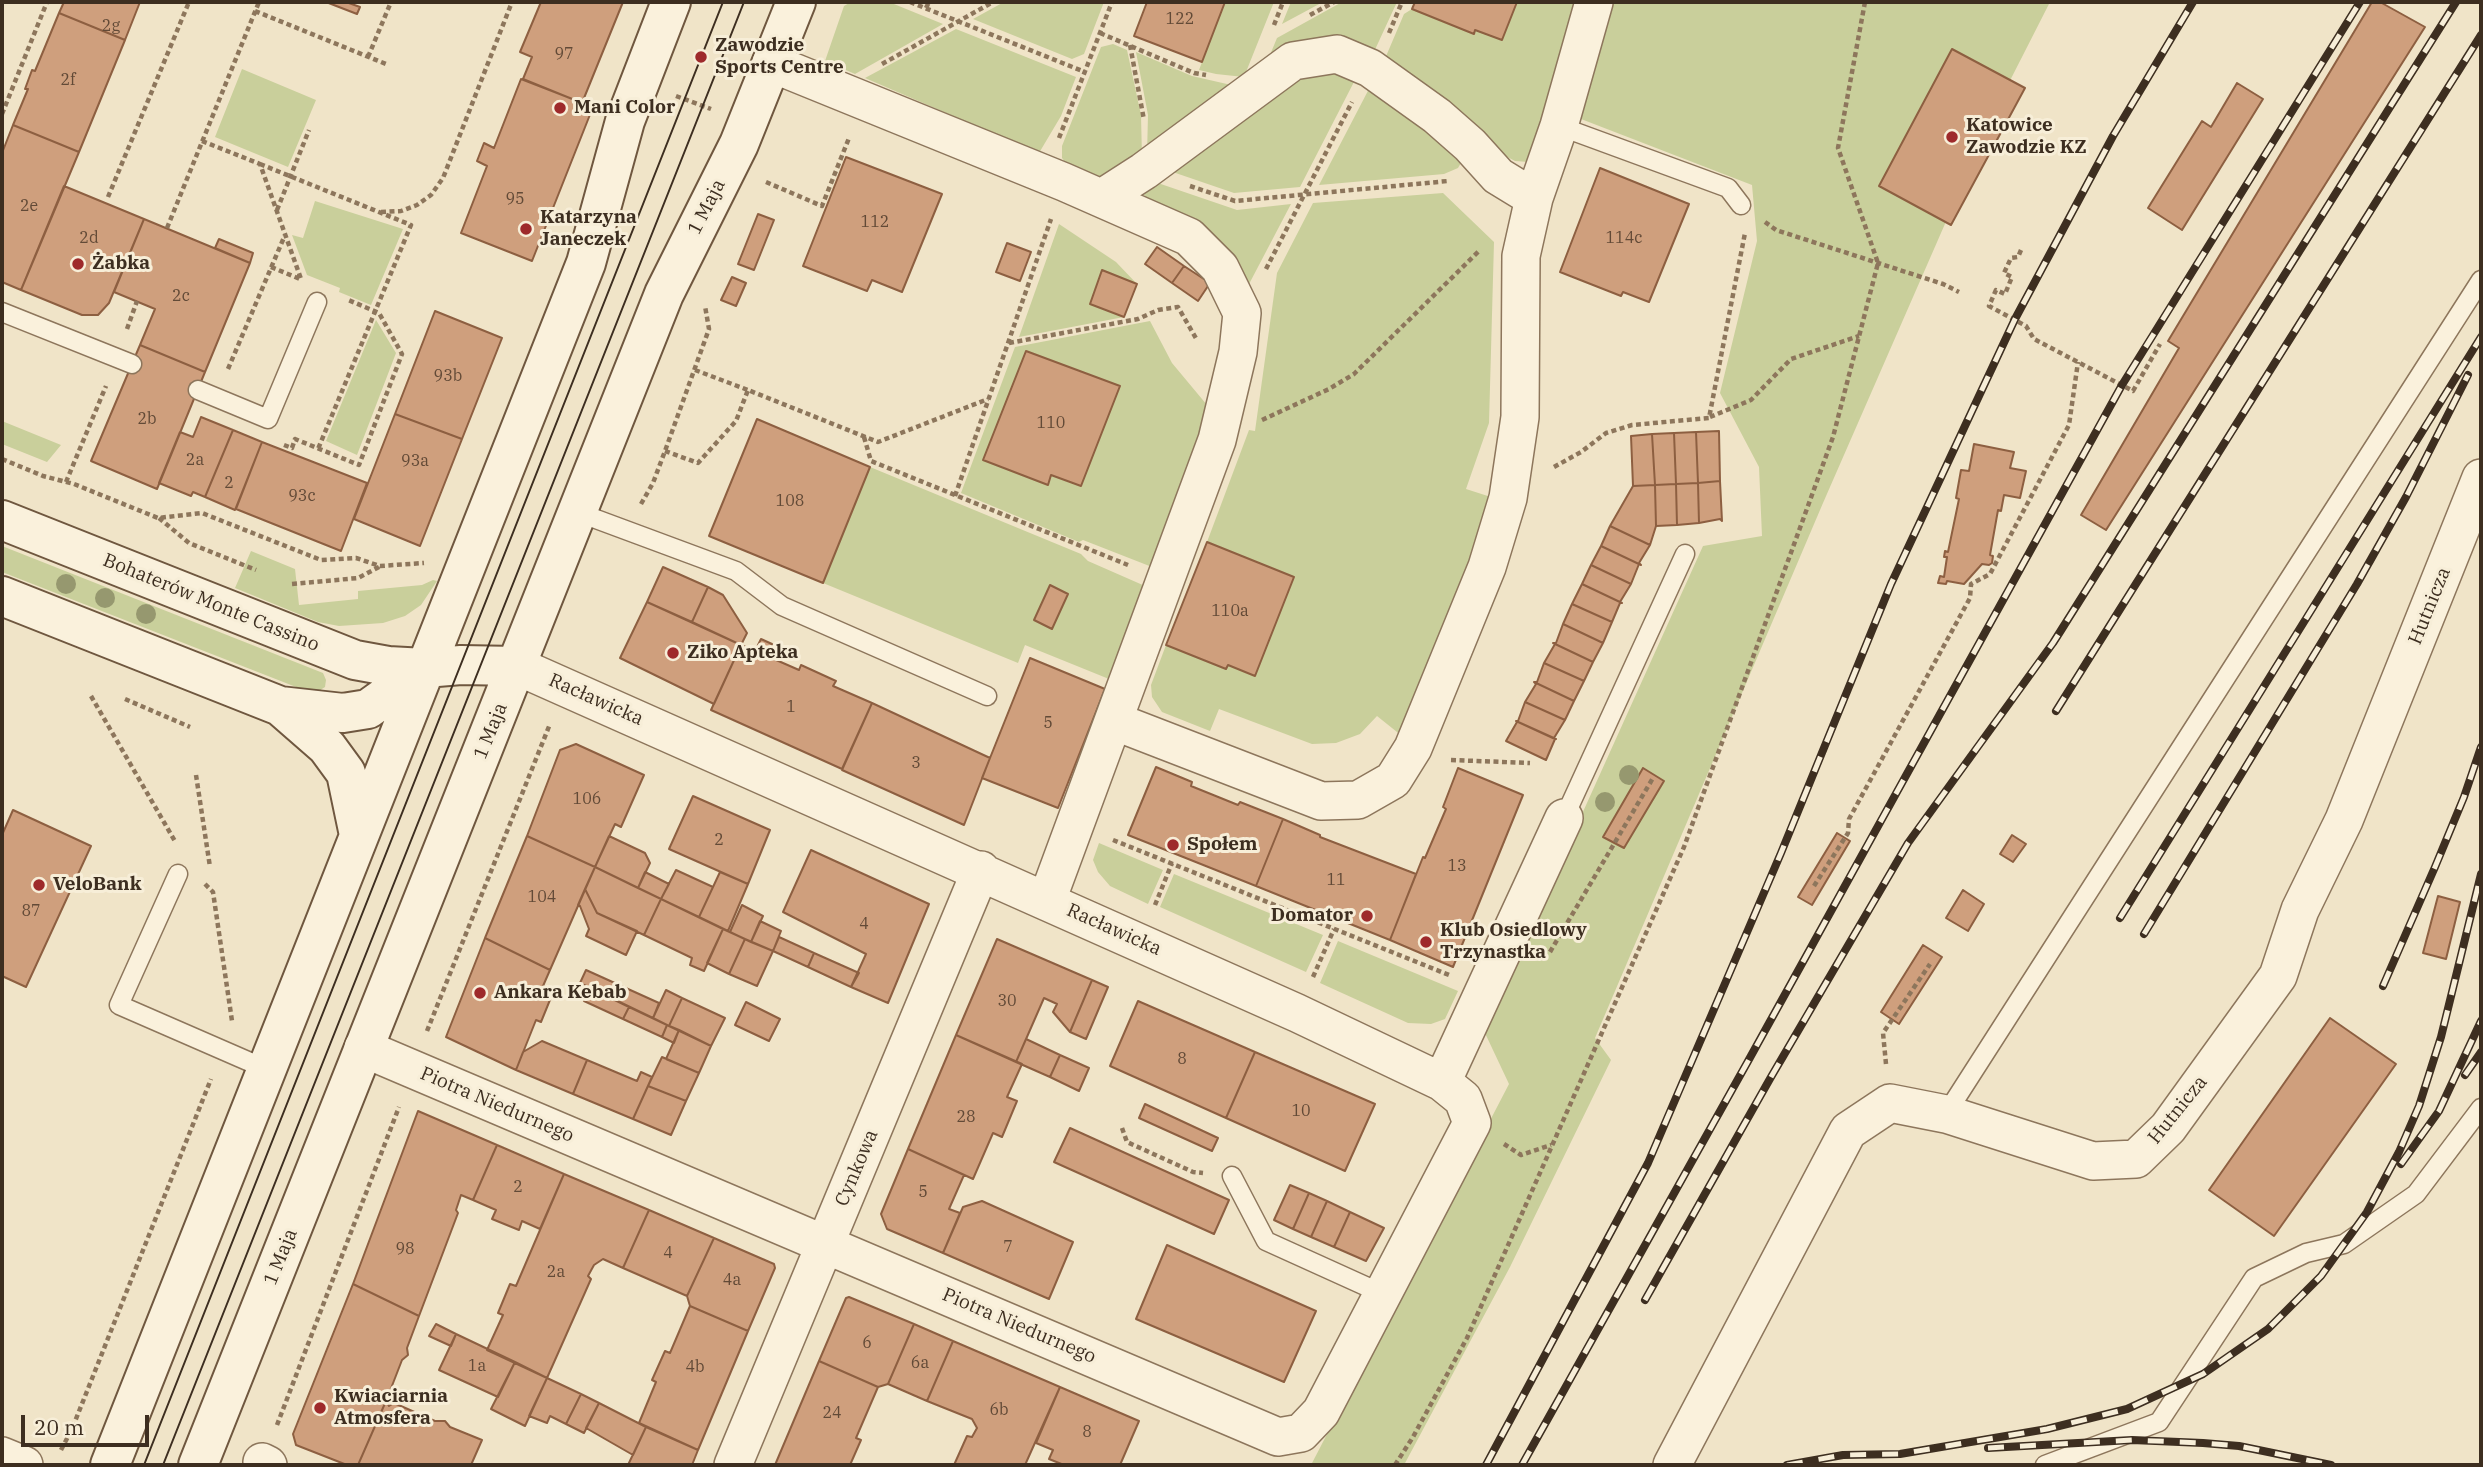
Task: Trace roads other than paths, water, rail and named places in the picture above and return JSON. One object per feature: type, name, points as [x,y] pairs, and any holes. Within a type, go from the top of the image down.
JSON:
[{"type":"street","points":[[110,1465],[586,263],[625,121],[671,2]]},
{"type":"street","name":"1 Maja","points":[[198,1465],[664,294],[748,124],[796,2]]},
{"type":"street","points":[[1114,721],[1321,801],[1358,800],[1394,780],[1413,748],[1487,567],[1508,498],[1520,417],[1521,256],[1534,198],[1559,126],[1594,2]]},
{"type":"street","points":[[1102,198],[1293,61],[1337,54],[1370,68],[1437,116],[1470,145],[1498,176],[1534,198]]},
{"type":"street","points":[[771,63],[1055,178],[1189,237],[1220,268],[1242,313],[1238,352],[1217,440],[1047,900]]},
{"type":"street","name":"Hutnicza","points":[[1672,1465],[1848,1131],[1891,1103],[1946,1114],[2093,1161],[2136,1159],[2168,1128],[2278,976],[2300,910],[2344,820],[2481,478]]},
{"type":"street","name":"Bohaterów Monte Cassino","points":[[2,520],[355,660],[388,666],[425,668],[517,666]]},
{"type":"street","points":[[2,596],[280,706],[343,713],[368,709],[425,668]]},
{"type":"street","name":"Racławicka","points":[[517,666],[981,870],[1297,1013],[1441,1082]]},
{"type":"street","points":[[280,706],[327,747],[346,774],[359,835]]},
{"type":"street","points":[[1441,1082],[1564,818]]},
{"type":"street","name":"Cynkowa","points":[[733,1465],[981,870]]},
{"type":"street","name":"Piotra Niedurnego","points":[[363,1048],[1278,1437],[1301,1433],[1321,1412],[1472,1124],[1463,1099],[1441,1082]]},
{"type":"street","points":[[2,1456],[24,1465]]},
{"type":"lane","points":[[1559,126],[1728,188],[1741,205]]},
{"type":"lane","points":[[1946,1114],[2481,280]]},
{"type":"lane","points":[[198,390],[268,419],[317,302]]},
{"type":"lane","points":[[2,312],[132,364]]},
{"type":"lane","points":[[578,512],[736,570],[782,606],[987,696]]},
{"type":"lane","points":[[1564,818],[1685,554]]},
{"type":"lane","points":[[177,874],[120,1005],[266,1069]]},
{"type":"lane","points":[[2045,1465],[2159,1422],[2254,1278],[2306,1253],[2344,1244],[2416,1194],[2481,1108]]},
{"type":"lane","points":[[1232,1177],[1266,1241],[1383,1294]]},
{"type":"tram line","points":[[144,1465],[723,2]]},
{"type":"tram line","points":[[163,1465],[744,2]]},
{"type":"railway","points":[[1486,1465],[1648,1163],[1781,853],[1891,584],[2015,319],[2113,136],[2193,2]]},
{"type":"railway","points":[[1522,1465],[2122,385],[2360,2]]},
{"type":"railway","points":[[1645,1300],[1908,843],[2053,643],[2456,2]]},
{"type":"railway","points":[[2056,711],[2481,35]]},
{"type":"railway","points":[[2120,918],[2481,337]]},
{"type":"railway","points":[[2144,934],[2357,584],[2406,497],[2468,375]]},
{"type":"railway","points":[[2383,986],[2464,797],[2481,747]]},
{"type":"railway","points":[[1787,1465],[1843,1455],[1900,1454],[2047,1429],[2127,1409],[2203,1374],[2268,1329],[2321,1276],[2367,1212],[2399,1152],[2419,1106],[2441,1037],[2481,874]]},
{"type":"railway","points":[[2401,1164],[2439,1111],[2481,1021]]},
{"type":"railway","points":[[2465,1075],[2481,1052]]},
{"type":"railway","points":[[1988,1448],[2132,1440],[2203,1443],[2239,1446],[2331,1465]]},
{"type":"place","name":"Zawodzie Sports Centre","points":[[701,57]]},
{"type":"place","name":"Mani Color","points":[[560,108]]},
{"type":"place","name":"Katowice Zawodzie KZ","points":[[1952,137]]},
{"type":"place","name":"Katarzyna Janeczek","points":[[526,229]]},
{"type":"place","name":"Żabka","points":[[78,264]]},
{"type":"place","name":"Ziko Apteka","points":[[673,653]]},
{"type":"place","name":"Społem","points":[[1173,845]]},
{"type":"place","name":"VeloBank","points":[[39,885]]},
{"type":"place","name":"Domator","points":[[1367,916]]},
{"type":"place","name":"Klub Osiedlowy Trzynastka","points":[[1426,942]]},
{"type":"place","name":"Ankara Kebab","points":[[480,993]]},
{"type":"place","name":"Kwiaciarnia Atmosfera","points":[[320,1408]]}]
